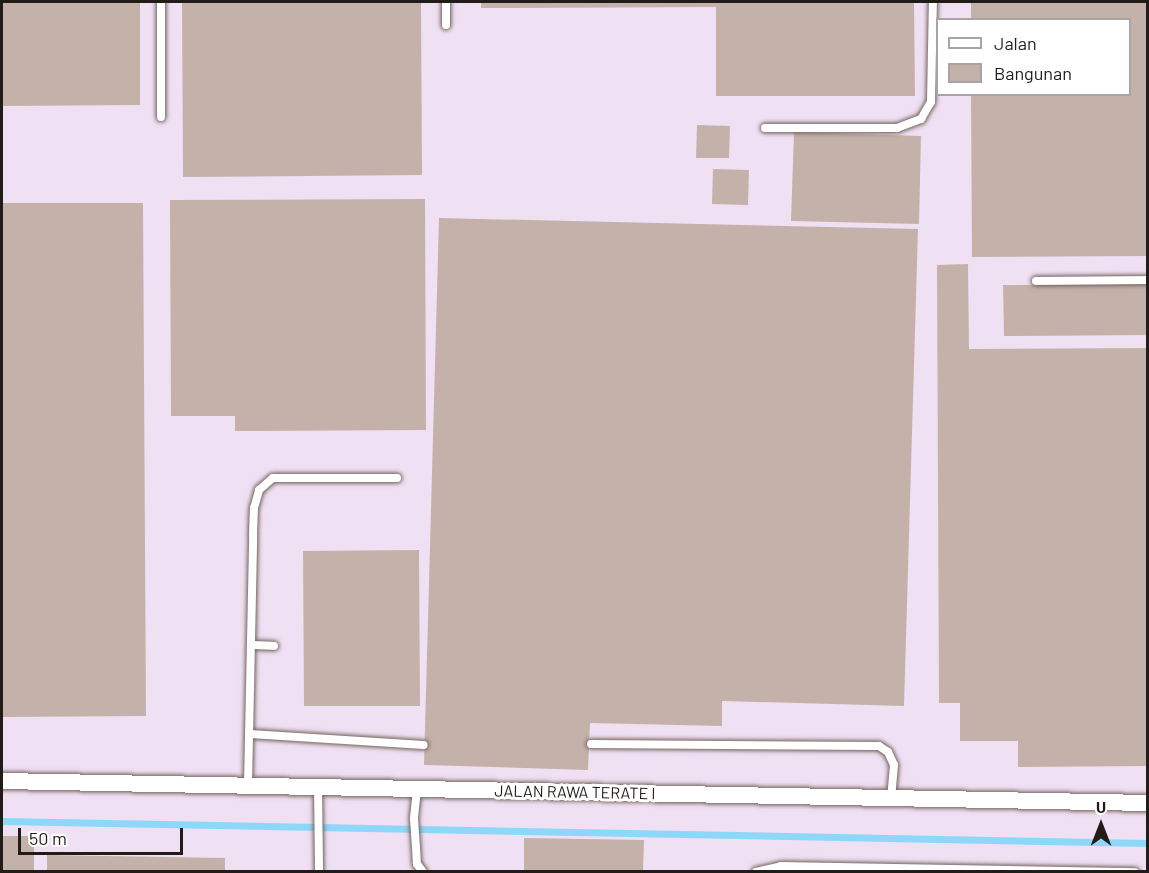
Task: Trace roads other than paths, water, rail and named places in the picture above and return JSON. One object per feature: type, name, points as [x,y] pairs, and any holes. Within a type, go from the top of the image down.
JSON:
[{"type":"street","name":"JALAN RAWA TERATE I","points":[[2,781],[1148,802]]},
{"type":"lane","points":[[161,2],[162,117]]},
{"type":"lane","points":[[446,2],[446,25]]},
{"type":"lane","points":[[765,128],[897,128],[921,119],[931,102],[933,2]]},
{"type":"lane","points":[[1036,281],[1148,280]]},
{"type":"lane","points":[[248,784],[254,517],[260,490],[273,478],[397,478]]},
{"type":"lane","points":[[251,645],[274,646]]},
{"type":"lane","points":[[250,734],[424,745]]},
{"type":"lane","points":[[591,744],[879,746],[888,752],[894,765],[891,799]]},
{"type":"lane","points":[[318,786],[319,872]]},
{"type":"lane","points":[[417,788],[414,819],[417,864],[423,872]]},
{"type":"lane","points":[[756,872],[781,866],[1135,872]]},
{"type":"waterway","points":[[2,821],[1148,843]]}]
